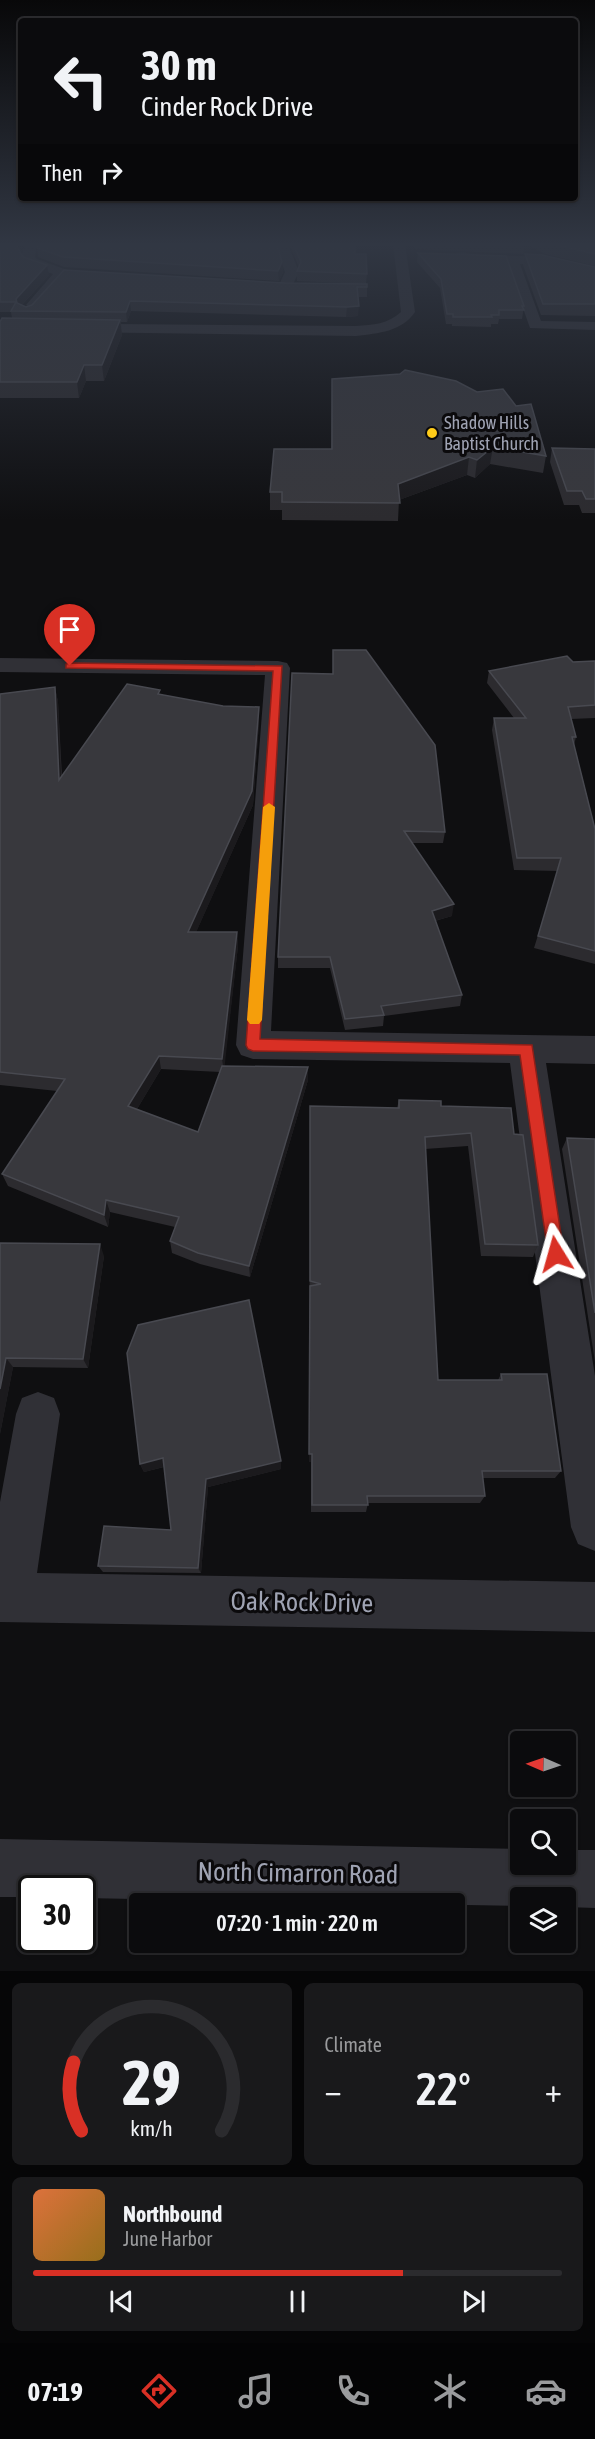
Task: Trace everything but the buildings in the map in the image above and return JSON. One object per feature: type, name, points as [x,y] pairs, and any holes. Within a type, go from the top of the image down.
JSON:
[{"type":"street","points":[[0,665],[278,668],[253,1045],[595,1050]]},
{"type":"street","points":[[526,1049],[595,1527]]},
{"type":"street","name":"Oak Rock Drive","points":[[38,1414],[4,1597],[595,1607]]},
{"type":"street","name":"North Cimarron Road","points":[[0,1868],[595,1879]]},
{"type":"slow traffic","points":[[255,1020],[269,807]]},
{"type":"place","name":"Shadow Hills Baptist Church","points":[[432,433]]},
{"type":"route","points":[[70,666],[278,668],[253,1045],[526,1049],[556,1254]]}]
